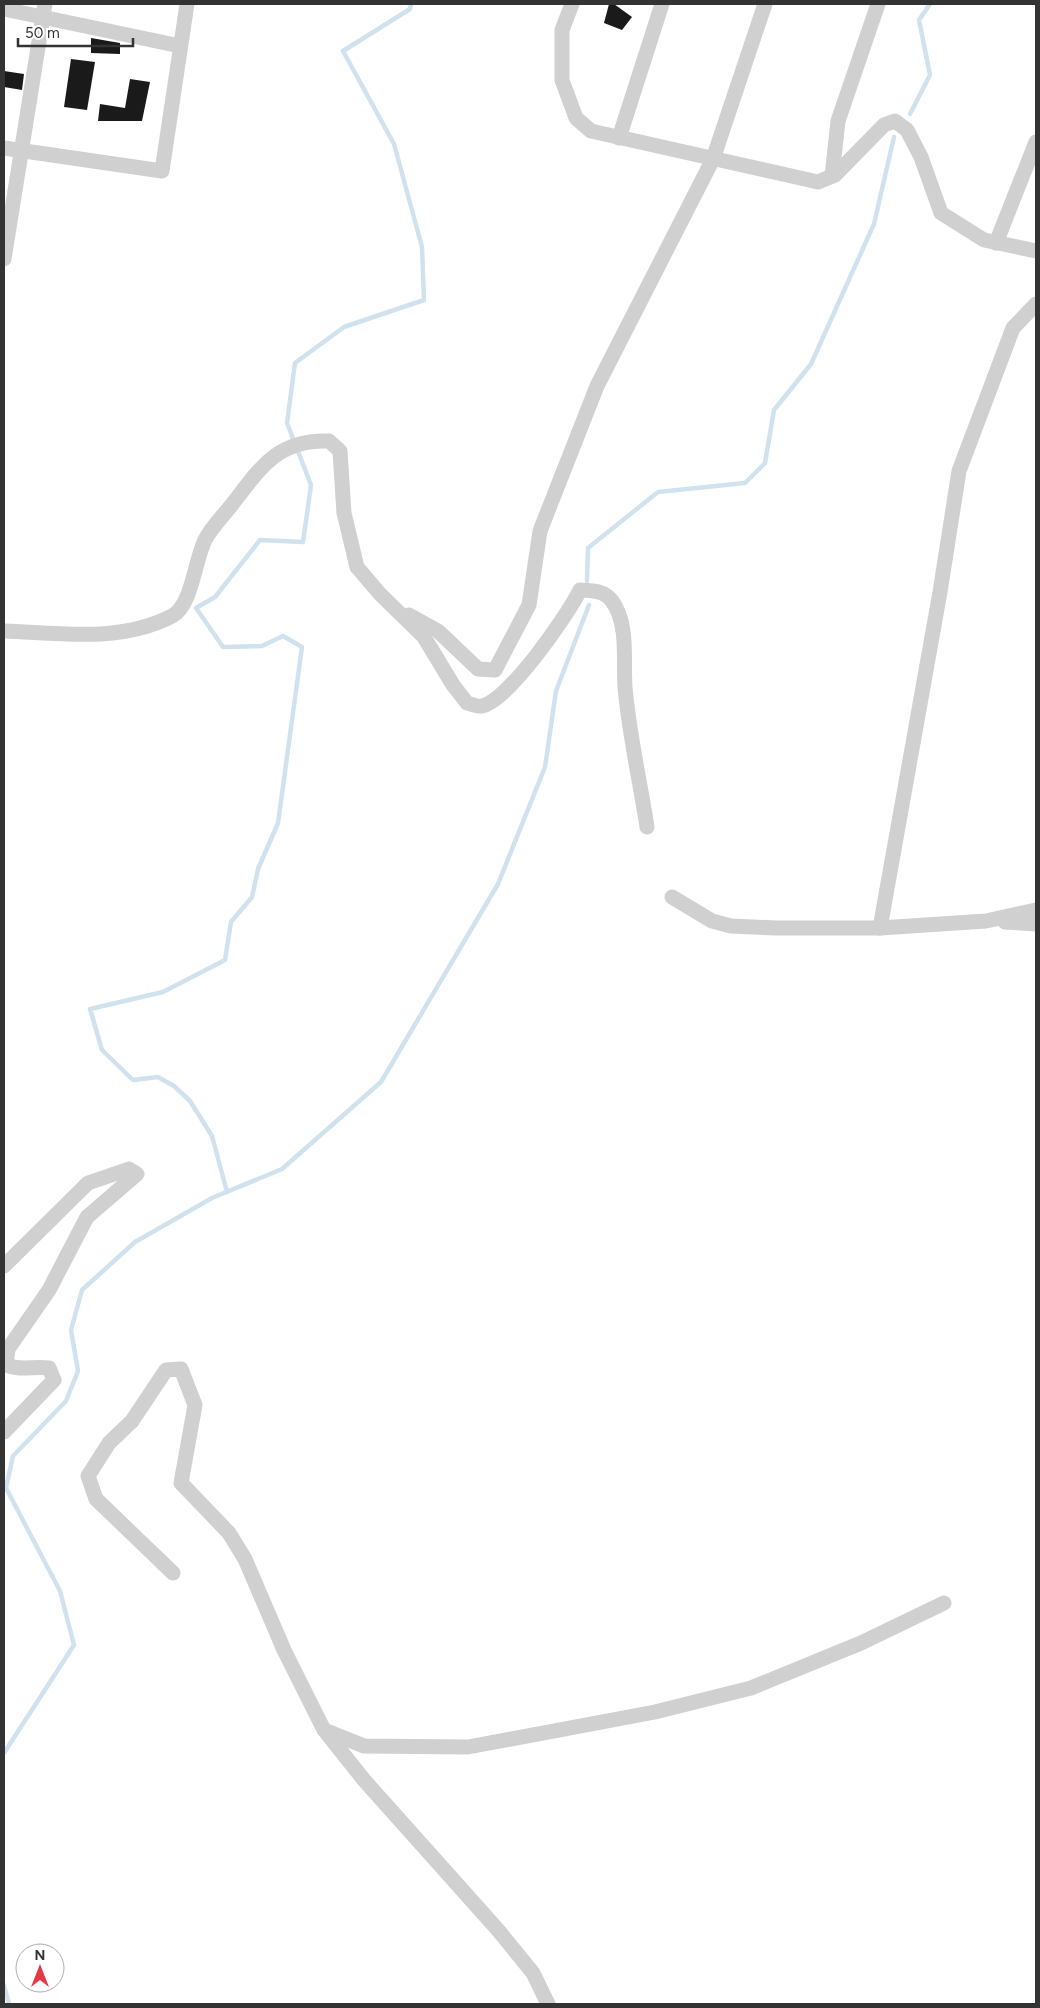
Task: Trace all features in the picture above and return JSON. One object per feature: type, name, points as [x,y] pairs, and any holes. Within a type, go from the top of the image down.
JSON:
[{"type":"street","points":[[4,148],[162,172],[187,4]]},
{"type":"street","points":[[572,4],[562,30],[562,80],[576,118],[591,131],[818,182],[832,176],[884,126],[901,126],[921,157],[941,213],[984,240],[1036,251]]},
{"type":"street","points":[[619,138],[662,4]]},
{"type":"street","points":[[392,606],[438,631],[478,669],[495,670],[529,605],[540,531],[596,386],[713,159],[765,4]]},
{"type":"street","points":[[832,176],[838,121],[878,4]]},
{"type":"street","points":[[4,9],[44,10],[180,46]]},
{"type":"street","points":[[4,259],[44,10]]},
{"type":"street","points":[[996,243],[1036,142]]},
{"type":"street","points":[[880,928],[940,592],[959,471],[1013,328],[1036,304]]},
{"type":"street","points":[[4,631],[84,636],[137,629],[174,615],[188,595],[205,540],[265,462],[287,449],[310,440],[329,441],[340,451],[344,513],[357,567],[392,606],[424,637],[452,686],[466,703],[481,706],[500,696],[535,656],[571,609],[580,590],[599,591],[612,600],[620,619],[625,650],[625,687],[647,828]]},
{"type":"street","points":[[672,897],[712,921],[731,926],[880,928],[986,921],[1036,924]]},
{"type":"street","points":[[986,921],[1036,910]]},
{"type":"street","points":[[4,1266],[88,1183],[129,1169],[137,1174],[86,1217],[49,1290],[8,1349],[6,1365],[16,1369],[36,1366],[49,1368],[54,1380],[4,1432]]},
{"type":"street","points":[[173,1573],[96,1499],[88,1476],[109,1443],[132,1421],[166,1370],[181,1369],[194,1405],[182,1483],[229,1533],[245,1559],[284,1650],[324,1730],[364,1780],[498,1930],[533,1973],[548,2004]]},
{"type":"street","points":[[324,1730],[364,1746],[468,1747],[656,1712],[751,1688],[852,1646],[944,1603]]},
{"type":"building","points":[[609,4],[614,4],[632,17],[622,30],[604,23]]},
{"type":"building","points":[[91,38],[120,43],[120,54],[91,53]]},
{"type":"building","points":[[71,59],[95,62],[87,110],[64,107]]},
{"type":"building","points":[[4,71],[24,74],[22,90],[4,87]]},
{"type":"building","points":[[130,79],[150,82],[142,121],[98,121],[100,104],[125,108]]},
{"type":"waterway","points":[[227,1192],[212,1136],[190,1101],[174,1086],[158,1077],[133,1080],[102,1050],[90,1009],[163,992],[225,960],[231,922],[252,897],[258,869],[278,823],[302,647],[283,636],[262,646],[223,647],[196,608],[215,597],[260,540],[303,542],[311,485],[287,423],[295,363],[344,327],[424,300],[422,247],[394,144],[343,51],[410,9],[411,4]]},
{"type":"waterway","points":[[910,114],[930,75],[919,20],[930,4]]},
{"type":"waterway","points":[[587,581],[588,548],[658,492],[745,483],[765,463],[774,410],[811,364],[874,224],[894,137]]},
{"type":"waterway","points":[[4,1753],[74,1645],[60,1591],[6,1488],[13,1456],[66,1401],[78,1371],[71,1330],[82,1290],[135,1242],[212,1198],[282,1169],[381,1082],[498,884],[545,767],[556,691],[589,605]]},
{"type":"waterway","points":[[4,1985],[9,2004]]}]
